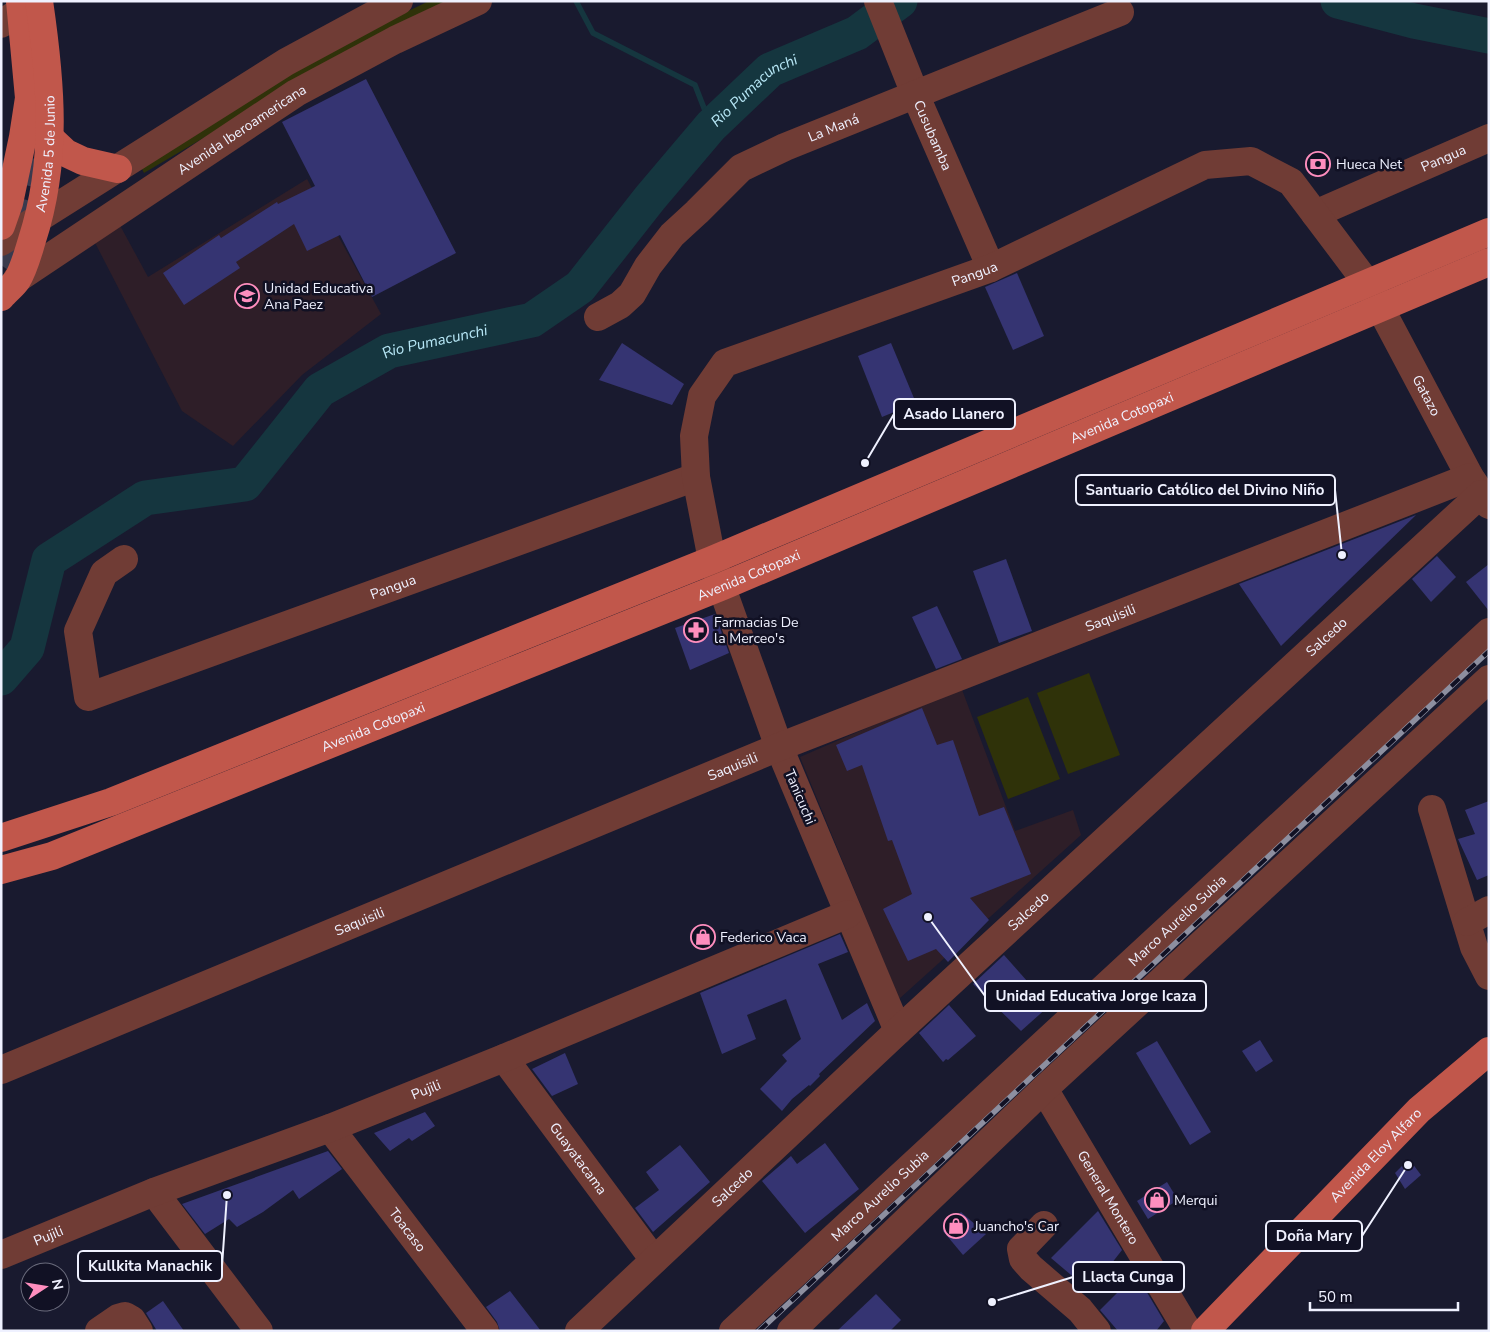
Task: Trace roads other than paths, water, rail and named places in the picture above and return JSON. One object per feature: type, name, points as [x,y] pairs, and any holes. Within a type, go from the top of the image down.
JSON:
[{"type":"main road","name":"Avenida 5 de Junio","points":[[9,288],[39,220],[50,138],[51,107],[45,43],[23,8]]},
{"type":"main road","name":"Avenida 5 de Junio","points":[[1,226],[9,203],[29,98],[23,8]]},
{"type":"main road","points":[[50,138],[66,153],[83,161],[118,170]]},
{"type":"main road","name":"Avenida Cotopaxi","points":[[1,838],[111,802],[712,560],[1489,232]]},
{"type":"main road","name":"Avenida Cotopaxi","points":[[1,870],[52,856],[723,586],[1489,262]]},
{"type":"main road","points":[[1020,430],[1032,456]]},
{"type":"main road","name":"Avenida Eloy Alfaro","points":[[1205,1331],[1419,1110],[1489,1051]]},
{"type":"street","points":[[1,242],[39,220],[286,62],[399,1]]},
{"type":"street","name":"Avenida Iberoamericana","points":[[9,288],[296,93],[395,40],[478,1]]},
{"type":"street","name":"Cusubamba","points":[[878,1],[912,86],[991,268]]},
{"type":"street","name":"La Maná","points":[[598,317],[620,305],[632,294],[648,266],[672,235],[740,168],[912,86],[1120,12]]},
{"type":"street","name":"Pangua","points":[[1315,214],[1489,138]]},
{"type":"street","name":"Pangua","points":[[712,560],[696,477],[694,436],[702,396],[725,363],[991,268],[1205,165],[1251,162],[1292,182],[1367,283]]},
{"type":"street","name":"Gatazo","points":[[1367,283],[1480,492]]},
{"type":"street","name":"Pangua","points":[[124,559],[104,573],[78,631],[88,697],[696,477]]},
{"type":"street","name":"Saquisili","points":[[1,1070],[778,747],[1480,492]]},
{"type":"street","name":"Salcedo","points":[[579,1331],[898,1031],[1480,492]]},
{"type":"street","name":"Tanicuchi","points":[[712,560],[723,586],[778,747],[898,1031]]},
{"type":"street","name":"Marco Aurelio Subia","points":[[733,1331],[1489,632]]},
{"type":"street","points":[[791,1331],[1044,1089],[1489,679]]},
{"type":"street","points":[[1432,809],[1478,916],[1474,947],[1489,976]]},
{"type":"street","points":[[1,883],[14,878],[52,856]]},
{"type":"street","name":"Pujili","points":[[1,1255],[154,1192],[330,1128],[504,1058],[848,914]]},
{"type":"street","name":"Guayatacama","points":[[504,1058],[654,1260]]},
{"type":"street","name":"General Montero","points":[[1044,1089],[1188,1331]]},
{"type":"street","name":"Toacaso","points":[[330,1128],[485,1331]]},
{"type":"street","points":[[154,1192],[259,1331]]},
{"type":"street","points":[[1044,1224],[1021,1249],[1023,1259],[1030,1268],[1080,1310],[1098,1331]]},
{"type":"street","points":[[99,1331],[118,1318],[125,1316],[132,1320],[139,1331]]},
{"type":"waterway","points":[[576,1],[593,33],[695,85],[711,126]]},
{"type":"waterway","name":"Rio Pumacunchi","points":[[1,678],[27,648],[49,560],[145,498],[245,484],[320,390],[389,351],[532,320],[580,287],[650,198],[711,126],[770,70],[857,33],[900,1]]},
{"type":"waterway","name":"Rio Pumacunchi","points":[[1338,1],[1414,21],[1489,36]]},
{"type":"tunnel","points":[[1,265],[13,241],[23,209],[37,144],[37,120]]},
{"type":"railway","points":[[759,1331],[1489,651]]},
{"type":"place","name":"Hueca Net","points":[[1318,164]]},
{"type":"place","name":"Unidad Educativa Ana Paez","points":[[247,296]]},
{"type":"place","name":"Asado Llanero","points":[[865,463]]},
{"type":"place","name":"Santuario Católico del Divino Niño","points":[[1342,555]]},
{"type":"place","name":"Farmacias De la Merceo's","points":[[696,630]]},
{"type":"place","name":"Unidad Educativa Jorge Icaza","points":[[928,917]]},
{"type":"place","name":"Federico Vaca","points":[[703,937]]},
{"type":"place","name":"Doña Mary","points":[[1408,1165]]},
{"type":"place","name":"Kullkita Manachik","points":[[227,1195]]},
{"type":"place","name":"Merqui","points":[[1157,1200]]},
{"type":"place","name":"Juancho's Car","points":[[956,1226]]},
{"type":"place","name":"Llacta Cunga","points":[[992,1302]]}]
